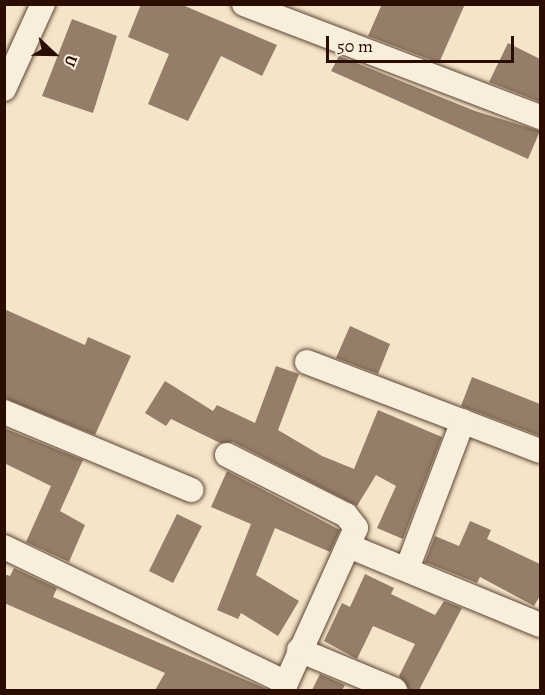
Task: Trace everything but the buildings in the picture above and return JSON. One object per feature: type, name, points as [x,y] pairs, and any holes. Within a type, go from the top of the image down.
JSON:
[{"type":"street","points":[[4,89],[43,4]]},
{"type":"street","points":[[244,4],[540,117]]},
{"type":"street","points":[[307,362],[540,451]]},
{"type":"street","points":[[4,412],[191,490]]},
{"type":"street","points":[[407,569],[463,421]]},
{"type":"street","points":[[4,547],[284,687],[299,650],[351,547],[356,528],[346,514],[227,455]]},
{"type":"street","points":[[351,547],[540,625]]},
{"type":"street","points":[[299,650],[395,690]]}]
